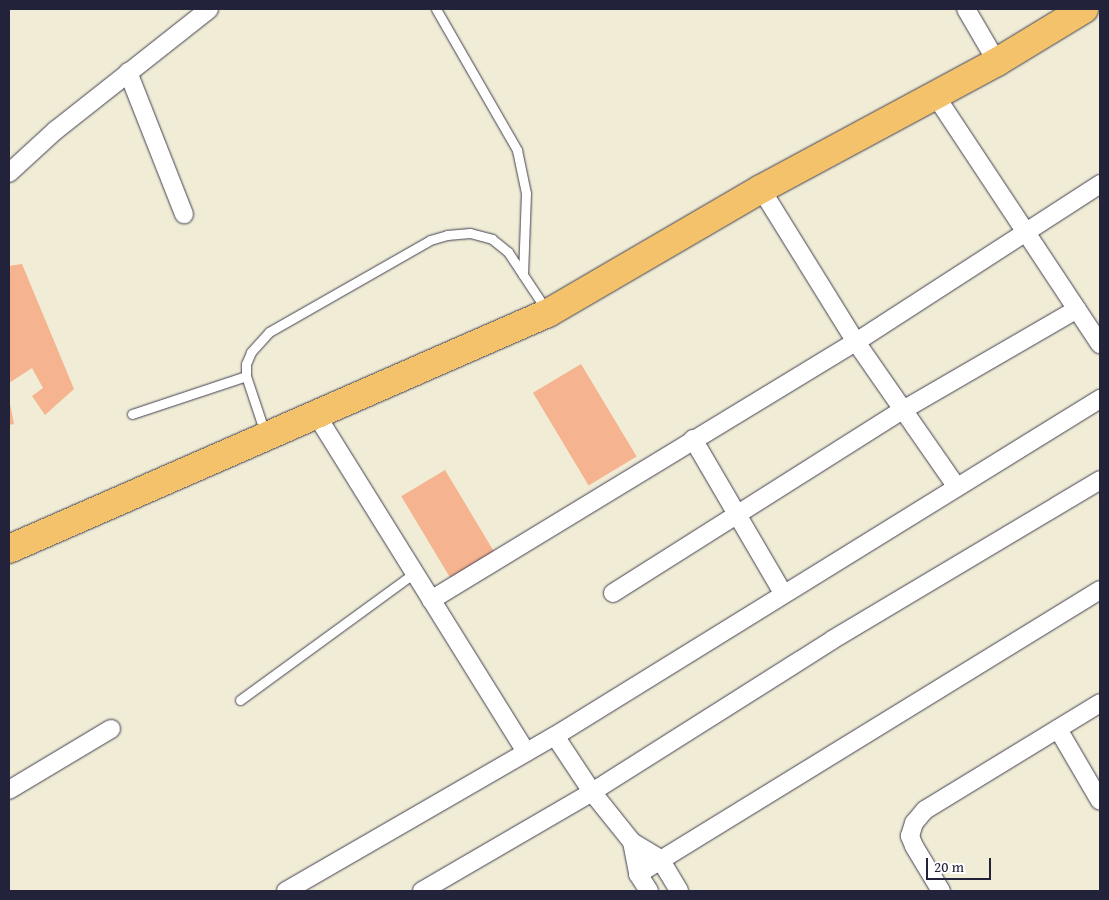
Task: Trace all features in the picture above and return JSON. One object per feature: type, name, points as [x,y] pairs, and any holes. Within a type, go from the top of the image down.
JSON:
[{"type":"highway","points":[[9,549],[267,438],[548,313],[761,189],[997,62],[1084,9]]},
{"type":"street","points":[[9,172],[128,72],[208,9]]},
{"type":"street","points":[[966,9],[997,62]]},
{"type":"street","points":[[128,72],[184,214]]},
{"type":"street","points":[[935,95],[1100,344]]},
{"type":"street","points":[[431,600],[693,439],[856,342],[1100,184]]},
{"type":"street","points":[[761,189],[856,342],[956,486]]},
{"type":"street","points":[[613,593],[903,410],[1077,308]]},
{"type":"street","points":[[286,891],[555,736],[956,486],[1100,399]]},
{"type":"street","points":[[317,416],[526,752]]},
{"type":"street","points":[[693,439],[783,593]]},
{"type":"street","points":[[422,891],[588,787],[1100,480]]},
{"type":"street","points":[[638,874],[1100,590]]},
{"type":"street","points":[[941,891],[910,836],[914,823],[925,810],[1100,703]]},
{"type":"street","points":[[9,790],[111,729]]},
{"type":"street","points":[[1058,729],[1100,802]]},
{"type":"street","points":[[555,736],[588,787],[632,842],[660,859],[672,889]]},
{"type":"street","points":[[632,842],[638,874],[649,891]]},
{"type":"lane","points":[[436,9],[517,150],[526,193],[523,275]]},
{"type":"lane","points":[[267,438],[246,376],[246,364],[251,352],[269,332],[430,240],[447,235],[470,234],[492,239],[508,252],[548,313]]},
{"type":"lane","points":[[132,414],[246,376]]},
{"type":"lane","points":[[240,700],[414,573]]},
{"type":"building","points":[[22,264],[74,389],[45,415],[32,396],[43,388],[32,368],[9,383],[9,266]]},
{"type":"building","points":[[581,364],[637,457],[589,485],[533,393]]},
{"type":"building","points":[[9,399],[14,424],[9,425]]},
{"type":"building","points":[[445,470],[495,553],[451,579],[401,496]]}]
